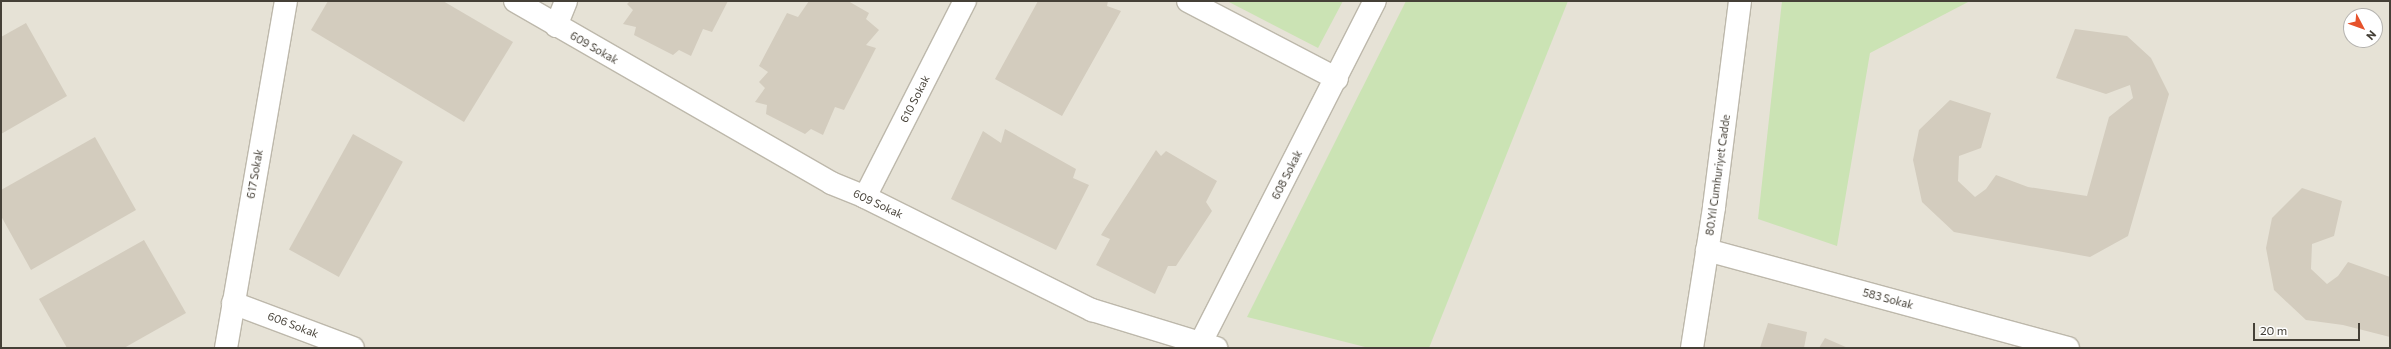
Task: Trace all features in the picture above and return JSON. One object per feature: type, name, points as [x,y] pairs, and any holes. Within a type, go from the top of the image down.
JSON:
[{"type":"street","name":"617 Sokak","points":[[226,348],[286,1]]},
{"type":"street","name":"609 Sokak","points":[[515,1],[556,26],[831,183],[865,197],[1092,310],[1205,346]]},
{"type":"street","points":[[556,26],[566,1]]},
{"type":"street","name":"610 Sokak","points":[[865,197],[965,1]]},
{"type":"street","points":[[1188,1],[1337,79]]},
{"type":"street","name":"608 Sokak","points":[[1205,346],[1375,1]]},
{"type":"street","name":"80.Yıl Cumhuriyet Cadde","points":[[1692,348],[1708,250],[1740,1]]},
{"type":"street","name":"583 Sokak","points":[[1708,250],[2068,348]]},
{"type":"street","name":"606 Sokak","points":[[233,303],[353,348]]},
{"type":"shaded area","points":[[1,1],[2390,1],[2390,348],[1,348]]},
{"type":"green space","points":[[1227,1],[1343,1],[1318,48]]},
{"type":"green space","points":[[1406,1],[1568,1],[1429,348],[1369,348],[1247,317]]},
{"type":"green space","points":[[1782,1],[1970,1],[1870,53],[1837,246],[1758,219]]},
{"type":"building","points":[[328,1],[443,1],[513,42],[464,122],[311,30]]},
{"type":"building","points":[[630,1],[728,1],[712,32],[703,29],[691,56],[679,50],[673,55],[634,35],[636,27],[623,24],[633,10],[627,4]]},
{"type":"building","points":[[809,1],[848,1],[869,13],[866,19],[879,30],[866,45],[876,48],[844,110],[835,107],[823,135],[811,129],[805,134],[766,114],[767,105],[755,102],[765,88],[759,82],[768,72],[759,66],[787,13],[798,17]]},
{"type":"building","points":[[1038,1],[1108,1],[1107,6],[1121,11],[1062,116],[995,79]]},
{"type":"building","points":[[26,23],[67,96],[1,134],[1,37]]},
{"type":"building","points":[[2075,29],[2127,36],[2151,58],[2169,94],[2128,236],[2090,257],[1954,232],[1922,202],[1913,160],[1919,130],[1950,100],[1991,113],[1981,148],[1959,156],[1958,181],[1975,197],[1986,189],[1996,175],[2028,187],[2087,196],[2109,117],[2133,98],[2130,85],[2106,94],[2056,78]]},
{"type":"building","points":[[1005,129],[1076,169],[1073,178],[1089,185],[1056,250],[951,199],[983,131],[1001,143]]},
{"type":"building","points":[[353,134],[403,162],[339,277],[289,249]]},
{"type":"building","points":[[95,137],[136,210],[31,270],[1,216],[1,190]]},
{"type":"building","points":[[1156,150],[1161,156],[1166,151],[1217,181],[1206,202],[1212,211],[1176,266],[1168,266],[1155,294],[1096,265],[1110,239],[1101,235]]},
{"type":"building","points":[[2302,188],[2342,201],[2334,236],[2312,244],[2311,269],[2327,284],[2338,276],[2348,262],[2390,277],[2390,337],[2343,325],[2306,320],[2274,290],[2266,248],[2272,218]]},
{"type":"building","points":[[144,240],[186,313],[124,348],[67,348],[39,299]]},
{"type":"building","points":[[1768,323],[1807,332],[1804,348],[1760,348]]},
{"type":"building","points":[[1825,338],[1848,348],[1819,348]]}]
